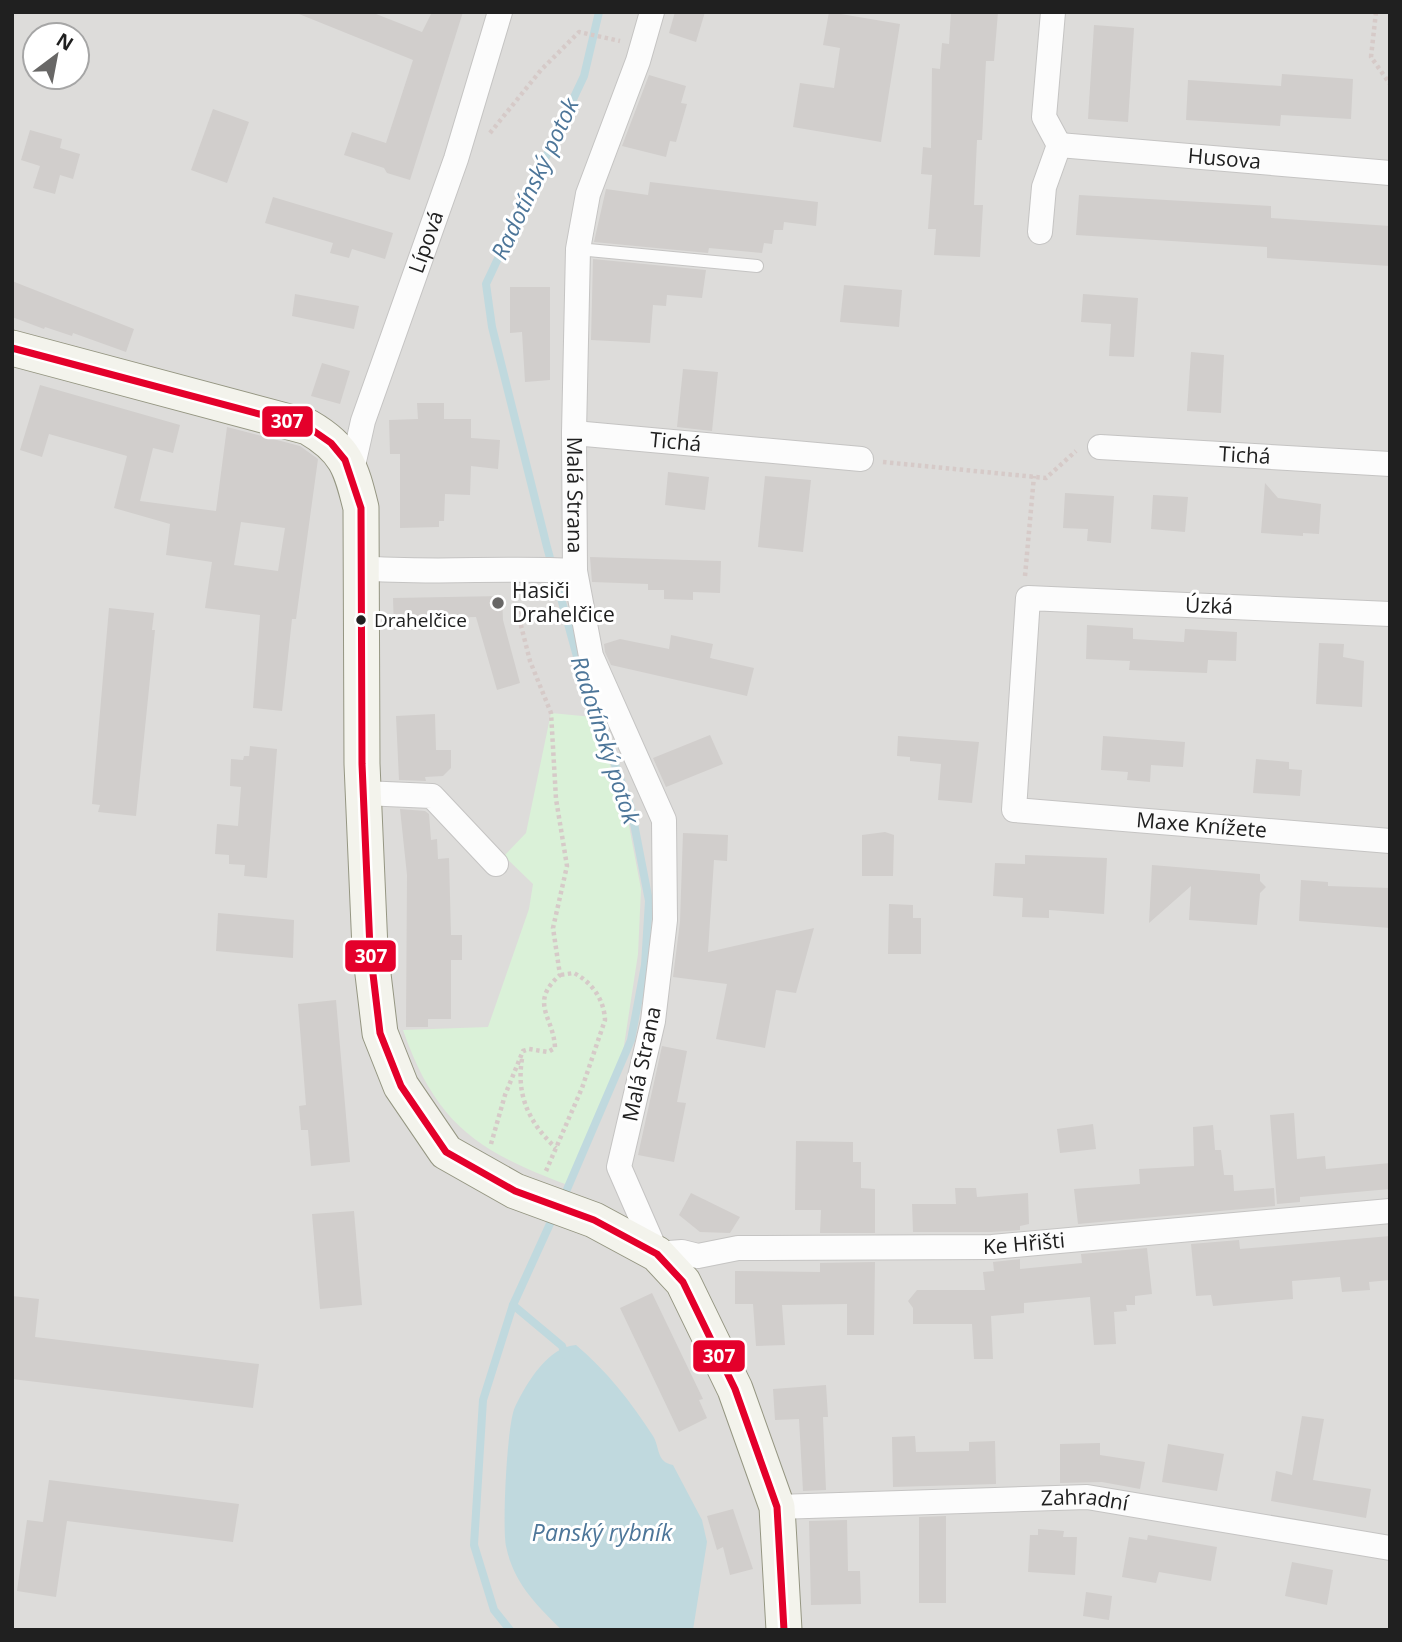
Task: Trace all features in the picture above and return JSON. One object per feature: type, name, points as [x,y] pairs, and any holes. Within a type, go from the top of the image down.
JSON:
[{"type":"main road","points":[[12,348],[308,427],[327,438],[342,453],[352,470],[361,508],[359,568],[363,793],[370,949],[380,1033],[401,1086],[446,1152],[529,1185],[657,1254],[683,1282],[735,1389],[777,1507],[784,1630]]},
{"type":"street","name":"Lípová","points":[[352,470],[363,421],[456,159],[500,12]]},
{"type":"street","name":"Malá Strana","points":[[652,12],[638,61],[588,194],[578,249],[570,571],[591,656],[664,820],[665,920],[653,1021],[619,1167],[657,1254]]},
{"type":"street","points":[[1040,232],[1044,187],[1059,145],[1044,117],[1053,12]]},
{"type":"street","name":"Husova","points":[[1059,145],[1390,173]]},
{"type":"street","name":"Tichá","points":[[574,433],[861,460]]},
{"type":"street","name":"Tichá","points":[[1100,447],[1390,464]]},
{"type":"street","points":[[359,568],[410,573],[508,569],[570,571]]},
{"type":"street","name":"Úzká","points":[[1028,598],[1390,614]]},
{"type":"street","name":"Maxe Knížete","points":[[1028,598],[1014,810],[1390,841]]},
{"type":"street","points":[[363,793],[432,796],[496,864]]},
{"type":"street","name":"Ke Hřišti","points":[[657,1254],[682,1252],[698,1256],[738,1248],[992,1247],[1390,1211]]},
{"type":"street","name":"Zahradní","points":[[777,1507],[1087,1497],[1390,1548]]},
{"type":"lane","points":[[578,249],[757,266]]},
{"type":"path","points":[[1376,12],[1371,57],[1390,85]]},
{"type":"path","points":[[456,159],[484,140],[541,70],[579,33],[616,40]]},
{"type":"path","points":[[861,460],[1046,478],[1073,453],[1086,447],[1100,447]]},
{"type":"path","points":[[1028,598],[1025,577],[1034,476]]},
{"type":"path","points":[[508,569],[530,661],[551,713],[556,799],[567,866],[553,928],[560,975]]},
{"type":"path","points":[[523,1051],[529,1049],[548,1052],[555,1048],[544,1012],[544,999],[546,989],[560,975],[575,973],[591,984],[605,1010],[605,1020],[556,1148],[529,1185]]},
{"type":"path","points":[[523,1051],[518,1082],[523,1103],[545,1138],[556,1148]]},
{"type":"path","points":[[487,1153],[523,1051]]},
{"type":"shaded area","points":[[12,12],[1390,12],[1390,1630],[12,1630]]},
{"type":"green space","points":[[551,713],[593,717],[626,810],[641,889],[638,954],[623,1052],[568,1185],[508,1160],[464,1130],[430,1089],[403,1030],[488,1027],[529,909],[533,884],[504,856],[526,833]]},
{"type":"water","name":"Panský rybník","points":[[576,1345],[618,1387],[636,1411],[653,1436],[661,1457],[673,1465],[702,1520],[707,1542],[693,1630],[562,1630],[520,1582],[509,1559],[505,1535],[506,1475],[515,1407],[540,1367],[556,1352]]},
{"type":"building","points":[[294,12],[371,12],[422,32],[432,12],[463,12],[410,180],[344,155],[352,132],[386,143],[413,60]]},
{"type":"building","points":[[675,12],[705,12],[696,42],[669,33]]},
{"type":"building","points":[[829,12],[900,24],[881,142],[793,127],[800,83],[834,88],[840,48],[823,45]]},
{"type":"building","points":[[951,12],[998,12],[994,61],[986,61],[982,140],[977,140],[974,205],[983,205],[980,257],[934,255],[936,229],[928,229],[932,175],[921,174],[923,147],[931,148],[932,68],[940,69],[942,43],[949,44]]},
{"type":"building","points":[[1094,25],[1134,28],[1128,122],[1088,119]]},
{"type":"building","points":[[1282,74],[1353,79],[1351,119],[1281,115],[1280,126],[1186,120],[1188,80],[1281,86]]},
{"type":"building","points":[[649,75],[686,86],[681,103],[687,104],[676,142],[670,141],[666,157],[622,146]]},
{"type":"building","points":[[213,109],[249,122],[227,183],[191,170]]},
{"type":"building","points":[[30,130],[62,139],[60,148],[80,154],[73,179],[60,175],[55,194],[33,188],[40,166],[21,160]]},
{"type":"building","points":[[650,182],[818,202],[816,226],[784,222],[783,230],[774,230],[772,244],[764,243],[762,253],[709,248],[708,253],[594,242],[606,189],[648,195]]},
{"type":"building","points":[[1079,195],[1271,206],[1271,218],[1390,226],[1390,266],[1267,258],[1267,247],[1076,235]]},
{"type":"building","points":[[273,197],[393,233],[385,259],[352,249],[349,258],[330,253],[333,243],[265,223]]},
{"type":"building","points":[[593,259],[706,270],[702,298],[667,295],[666,306],[653,305],[650,343],[591,340]]},
{"type":"building","points":[[12,281],[134,329],[126,352],[73,333],[72,336],[45,327],[44,329],[12,317]]},
{"type":"building","points":[[844,285],[902,290],[899,327],[840,322]]},
{"type":"building","points":[[510,287],[550,287],[550,380],[525,382],[522,332],[510,333]]},
{"type":"building","points":[[295,294],[359,306],[354,329],[292,316]]},
{"type":"building","points":[[1083,294],[1138,298],[1134,357],[1109,356],[1111,324],[1081,322]]},
{"type":"building","points":[[1191,352],[1224,355],[1221,413],[1187,411]]},
{"type":"building","points":[[322,363],[350,371],[340,404],[311,396]]},
{"type":"building","points":[[683,369],[718,372],[712,431],[677,427]]},
{"type":"building","points":[[40,385],[180,425],[173,453],[153,448],[140,501],[216,511],[227,427],[300,446],[318,459],[296,619],[292,619],[282,711],[253,708],[260,615],[205,608],[212,562],[166,555],[170,524],[114,508],[127,456],[49,434],[42,457],[20,450]],"holes":[[[241,522],[285,528],[278,571],[234,565]]]},
{"type":"building","points":[[417,403],[444,403],[444,419],[471,419],[471,438],[500,440],[498,469],[471,466],[470,495],[445,494],[444,521],[439,521],[439,527],[400,528],[400,454],[390,454],[389,420],[418,419]]},
{"type":"building","points":[[668,472],[709,477],[705,510],[665,505]]},
{"type":"building","points":[[765,476],[811,480],[803,552],[758,547]]},
{"type":"building","points":[[1265,483],[1278,498],[1321,504],[1319,534],[1303,533],[1303,536],[1261,533]]},
{"type":"building","points":[[1065,493],[1114,496],[1111,543],[1087,541],[1088,529],[1063,528]]},
{"type":"building","points":[[1153,495],[1188,497],[1185,532],[1151,529]]},
{"type":"building","points":[[590,557],[721,561],[720,593],[693,592],[693,600],[664,599],[664,590],[648,590],[648,584],[592,582]]},
{"type":"building","points":[[502,596],[503,620],[520,683],[497,690],[476,617],[429,618],[429,629],[394,630],[393,598]]},
{"type":"building","points":[[109,608],[154,613],[152,630],[155,630],[136,816],[98,812],[100,805],[92,804]]},
{"type":"building","points":[[1087,625],[1133,628],[1133,639],[1184,642],[1185,629],[1237,632],[1236,661],[1208,660],[1207,673],[1129,670],[1130,661],[1086,659]]},
{"type":"building","points":[[671,635],[713,644],[710,658],[754,668],[747,696],[611,665],[605,652],[604,644],[620,639],[669,649]]},
{"type":"building","points":[[1319,643],[1344,644],[1343,657],[1364,661],[1362,707],[1316,704]]},
{"type":"building","points":[[435,714],[436,750],[451,750],[451,768],[443,776],[425,777],[426,781],[399,780],[396,716]]},
{"type":"building","points":[[710,735],[723,764],[666,787],[653,758]]},
{"type":"building","points":[[898,736],[979,742],[972,803],[938,800],[941,764],[910,761],[910,757],[897,756]]},
{"type":"building","points":[[1103,736],[1185,742],[1183,767],[1151,765],[1150,782],[1127,780],[1128,772],[1101,770]]},
{"type":"building","points":[[250,746],[277,749],[267,878],[244,876],[245,865],[229,864],[229,855],[215,854],[217,824],[238,826],[241,787],[230,786],[231,759],[243,760],[244,756],[249,756]]},
{"type":"building","points":[[1256,759],[1289,762],[1289,769],[1302,770],[1300,796],[1253,793]]},
{"type":"building","points":[[400,809],[425,811],[429,814],[431,840],[437,839],[438,859],[449,858],[451,935],[462,935],[462,960],[451,960],[451,1019],[428,1019],[428,1027],[406,1027],[407,875]]},
{"type":"building","points":[[885,832],[894,835],[893,876],[862,876],[862,835]]},
{"type":"building","points":[[683,833],[728,835],[727,861],[714,860],[708,952],[814,928],[796,993],[776,990],[765,1048],[716,1039],[727,984],[673,977],[680,922]]},
{"type":"building","points":[[1025,855],[1107,858],[1104,914],[1049,910],[1049,918],[1022,917],[1023,898],[993,896],[995,863],[1025,864]]},
{"type":"building","points":[[1152,865],[1260,874],[1260,881],[1266,887],[1260,893],[1257,925],[1189,920],[1191,886],[1149,923]]},
{"type":"building","points":[[1301,880],[1328,882],[1328,886],[1390,888],[1390,928],[1299,921]]},
{"type":"building","points":[[889,904],[913,905],[913,918],[921,918],[921,954],[888,954]]},
{"type":"building","points":[[218,913],[294,920],[293,958],[216,951]]},
{"type":"building","points":[[336,1000],[350,1162],[311,1166],[308,1130],[301,1130],[299,1106],[306,1105],[298,1004]]},
{"type":"building","points":[[662,1046],[687,1051],[677,1102],[686,1103],[674,1162],[638,1155]]},
{"type":"building","points":[[1294,1113],[1297,1159],[1325,1156],[1326,1169],[1390,1163],[1390,1189],[1300,1197],[1300,1202],[1277,1204],[1270,1115]]},
{"type":"building","points":[[1093,1124],[1096,1149],[1060,1153],[1057,1129]]},
{"type":"building","points":[[1213,1125],[1215,1150],[1221,1150],[1224,1175],[1233,1175],[1234,1191],[1274,1188],[1275,1206],[1078,1224],[1074,1189],[1140,1184],[1139,1169],[1194,1166],[1193,1127]]},
{"type":"building","points":[[796,1141],[853,1142],[853,1162],[861,1162],[861,1188],[875,1189],[875,1233],[820,1233],[821,1210],[795,1210]]},
{"type":"building","points":[[955,1188],[976,1188],[977,1197],[1028,1193],[1029,1224],[1020,1226],[1020,1230],[991,1232],[913,1232],[912,1204],[956,1204]]},
{"type":"building","points":[[691,1193],[740,1217],[730,1233],[700,1232],[679,1215]]},
{"type":"building","points":[[354,1211],[362,1305],[320,1309],[312,1214]]},
{"type":"building","points":[[1390,1236],[1390,1280],[1369,1282],[1370,1290],[1342,1292],[1340,1277],[1292,1281],[1293,1299],[1213,1306],[1211,1295],[1196,1296],[1191,1244],[1239,1240],[1240,1249]]},
{"type":"building","points":[[1147,1248],[1152,1294],[1135,1296],[1135,1305],[1126,1305],[1127,1311],[1114,1312],[1116,1344],[1094,1345],[1090,1297],[1024,1303],[1024,1313],[991,1316],[993,1359],[974,1359],[972,1324],[913,1324],[913,1308],[908,1301],[917,1290],[985,1290],[983,1272],[994,1271],[993,1262],[1020,1259],[1020,1269],[1082,1263],[1081,1254]]},
{"type":"building","points":[[875,1262],[874,1335],[847,1335],[847,1304],[782,1305],[785,1345],[756,1346],[753,1304],[735,1304],[735,1271],[820,1272],[820,1263]]},
{"type":"building","points":[[652,1293],[703,1399],[699,1400],[707,1418],[679,1432],[620,1308]]},
{"type":"building","points":[[12,1296],[39,1299],[35,1337],[259,1364],[253,1408],[12,1379]]},
{"type":"building","points":[[826,1385],[828,1417],[823,1417],[826,1490],[803,1491],[799,1419],[775,1420],[773,1389]]},
{"type":"building","points":[[1302,1416],[1324,1419],[1313,1480],[1371,1489],[1366,1518],[1271,1501],[1276,1471],[1292,1475]]},
{"type":"building","points":[[915,1436],[916,1452],[969,1451],[969,1442],[995,1441],[996,1484],[893,1487],[892,1437]]},
{"type":"building","points":[[1100,1443],[1100,1455],[1145,1462],[1140,1489],[1102,1482],[1060,1483],[1060,1444]]},
{"type":"building","points":[[1168,1444],[1224,1454],[1217,1491],[1162,1482]]},
{"type":"building","points":[[49,1480],[239,1504],[233,1542],[67,1521],[56,1597],[17,1591],[27,1520],[43,1522]]},
{"type":"building","points":[[733,1509],[753,1569],[730,1575],[723,1547],[717,1550],[707,1516]]},
{"type":"building","points":[[946,1516],[946,1603],[919,1603],[919,1517]]},
{"type":"building","points":[[847,1520],[848,1571],[860,1571],[861,1604],[811,1605],[809,1521]]},
{"type":"building","points":[[1038,1529],[1064,1531],[1063,1537],[1077,1537],[1075,1575],[1028,1572],[1030,1535],[1038,1535]]},
{"type":"building","points":[[1148,1535],[1217,1547],[1211,1581],[1159,1572],[1156,1583],[1122,1577],[1129,1537],[1147,1540]]},
{"type":"building","points":[[1292,1562],[1333,1570],[1327,1605],[1285,1596]]},
{"type":"building","points":[[1086,1592],[1112,1596],[1109,1620],[1083,1616]]},
{"type":"waterway","name":"Radotínský potok","points":[[562,1201],[631,1040],[645,965],[649,901],[631,808],[582,675],[547,547],[492,327],[486,284],[584,76],[599,12]]},
{"type":"waterway","name":"Radotínský potok","points":[[510,1630],[494,1610],[474,1545],[483,1400],[513,1305],[554,1215]]},
{"type":"waterway","points":[[513,1305],[562,1346],[565,1355]]},
{"type":"transit line","name":"307","points":[[12,348],[308,427],[331,443],[345,460],[361,508],[362,764],[370,949],[380,1033],[401,1086],[446,1152],[515,1191],[594,1220],[657,1254],[683,1282],[735,1389],[777,1507],[784,1630]]},
{"type":"place","name":"Hasiči Drahelčice","points":[[498,603]]},
{"type":"place","name":"Drahelčice","points":[[361,620]]}]
